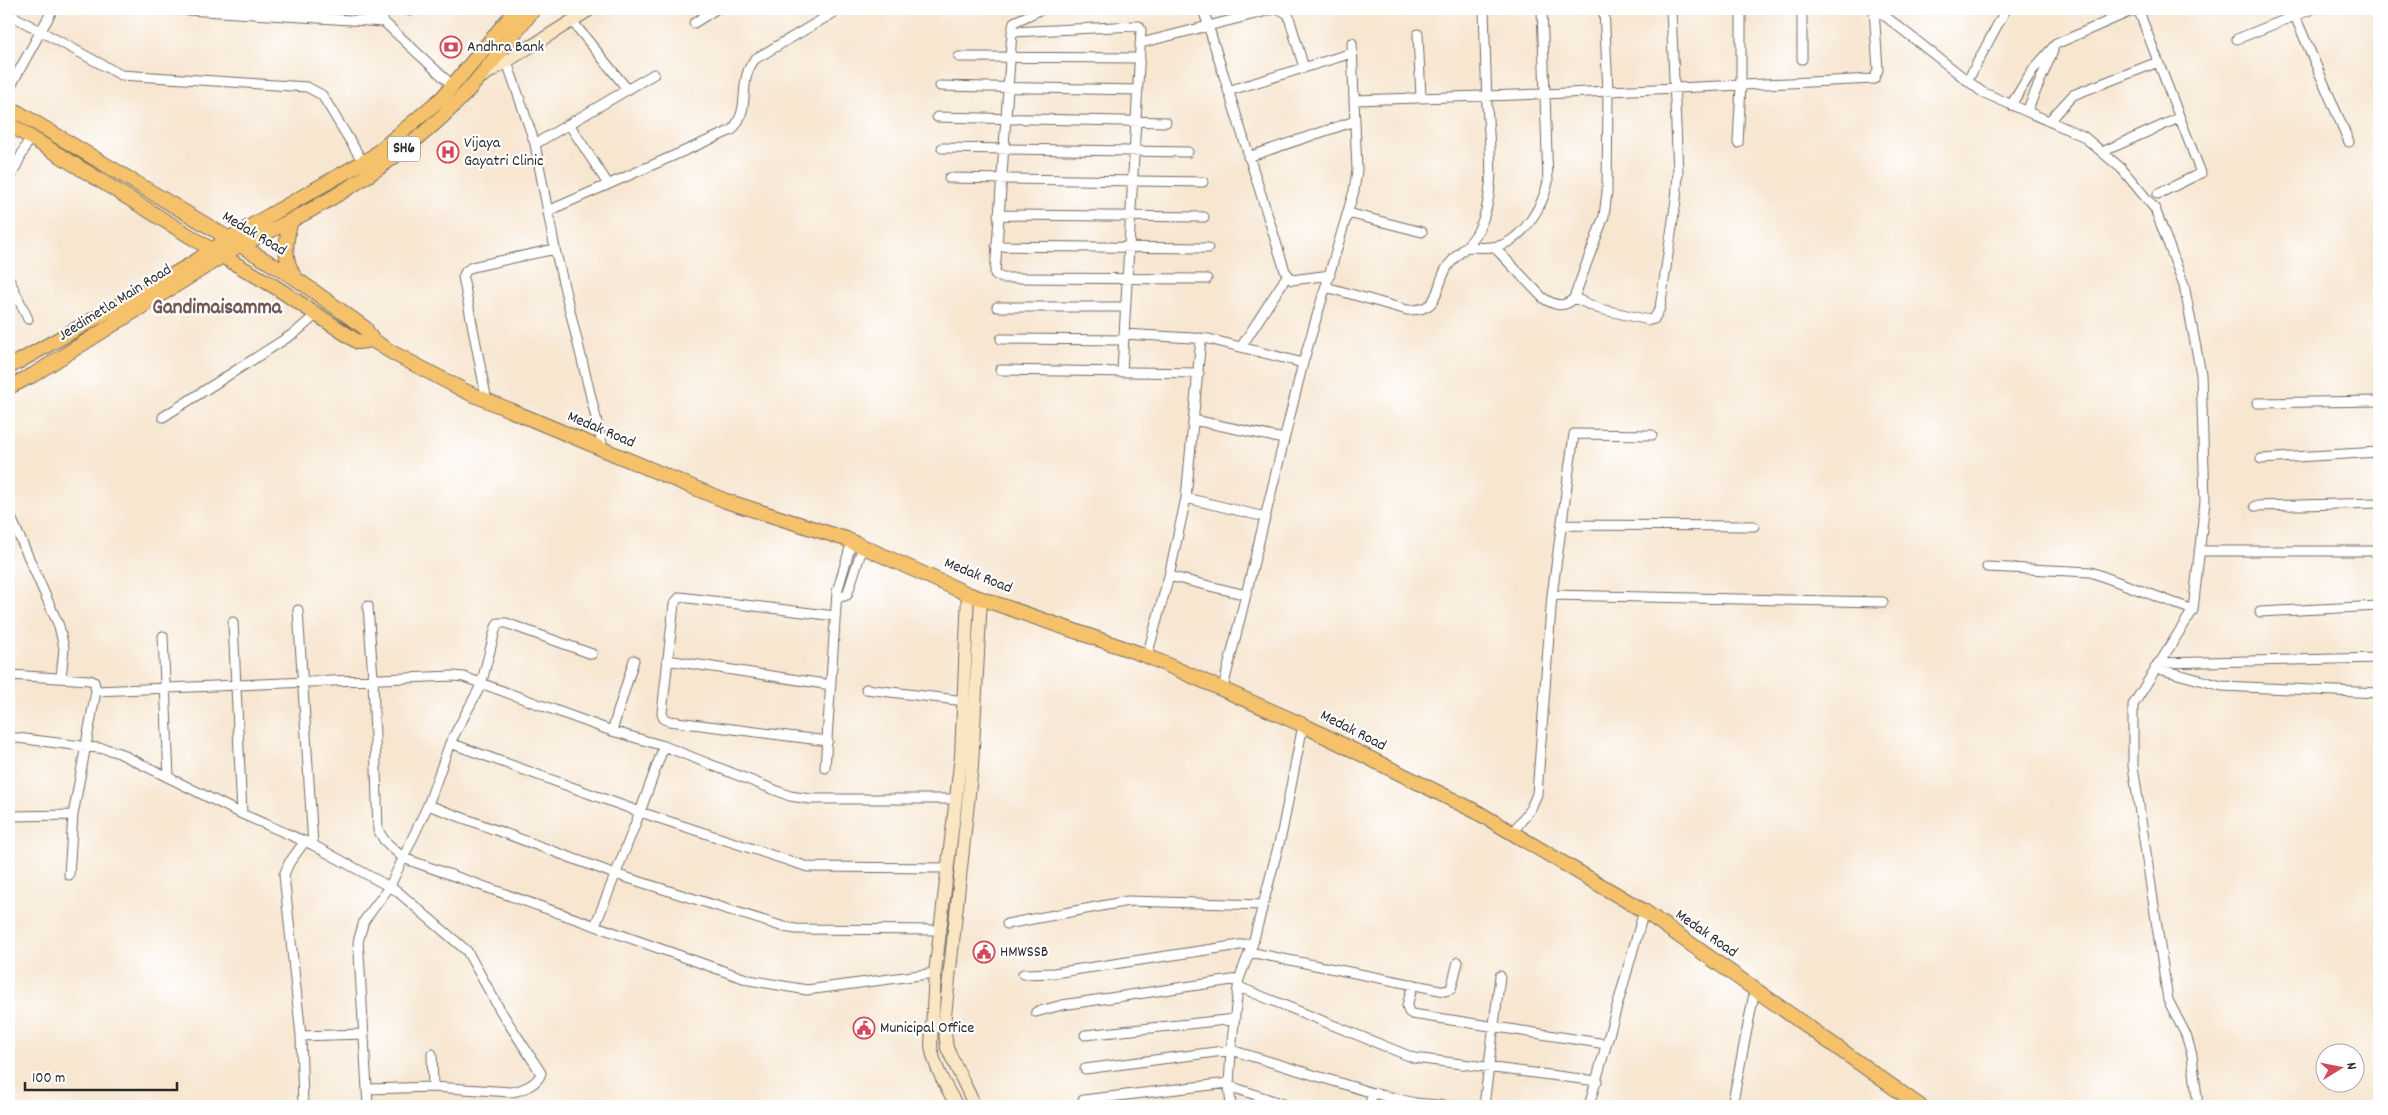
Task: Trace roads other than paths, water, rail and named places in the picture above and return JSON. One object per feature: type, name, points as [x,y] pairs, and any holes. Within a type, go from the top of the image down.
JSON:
[{"type":"main road","name":"SH6","points":[[233,242],[386,147],[453,86],[517,9]]},
{"type":"main road","name":"SH6","points":[[233,242],[291,221],[370,174],[409,145],[462,96],[534,9]]},
{"type":"main road","name":"Medak Road","points":[[9,107],[294,278],[365,328],[372,340],[393,353],[487,400],[726,501],[857,544],[975,596],[1147,656],[1223,688],[1304,726],[1513,832],[1644,911],[1920,1106]]},
{"type":"main road","points":[[9,124],[217,253],[318,313],[358,342],[372,340]]},
{"type":"main road","points":[[291,221],[285,249],[286,262],[294,278]]},
{"type":"main road","points":[[217,253],[233,242]]},
{"type":"main road","name":"Jeedimetla Main Road","points":[[9,367],[190,265],[217,253]]},
{"type":"main road","name":"Jeedimetla Main Road","points":[[9,387],[33,375],[217,253]]},
{"type":"street","points":[[9,89],[53,9]]},
{"type":"street","points":[[170,9],[384,22]]},
{"type":"street","points":[[378,9],[384,22],[453,86]]},
{"type":"street","points":[[477,78],[485,77],[591,9]]},
{"type":"street","points":[[694,23],[716,9]]},
{"type":"street","points":[[548,211],[732,130],[743,113],[748,68],[755,60],[840,9]]},
{"type":"street","points":[[1042,9],[1014,22],[1012,32],[994,270],[998,277],[1207,278]]},
{"type":"street","points":[[1203,9],[1287,276]]},
{"type":"street","points":[[1141,44],[1275,9]]},
{"type":"street","points":[[1279,9],[1288,14],[1304,68]]},
{"type":"street","points":[[1326,287],[1406,310],[1415,310],[1433,302],[1447,267],[1467,247],[1478,231],[1491,185],[1484,9]]},
{"type":"street","points":[[1467,247],[1494,247],[1503,244],[1523,230],[1546,191],[1548,182],[1542,9]]},
{"type":"street","points":[[1494,247],[1550,303],[1563,306],[1574,298],[1604,216],[1607,192],[1608,91],[1604,9]]},
{"type":"street","points":[[1574,298],[1600,308],[1649,320],[1654,319],[1658,314],[1678,185],[1671,9]]},
{"type":"street","points":[[1738,143],[1741,85],[1740,9]]},
{"type":"street","points":[[1802,9],[1802,59]]},
{"type":"street","points":[[1354,100],[1544,94],[1874,79],[1878,70],[1875,9]]},
{"type":"street","points":[[1875,9],[1982,92],[2082,136],[2102,152],[2122,170],[2155,209],[2184,285],[2201,374],[2205,502],[2193,610],[2132,706],[2133,766],[2168,1000],[2186,1035],[2192,1055],[2198,1106]]},
{"type":"street","points":[[1968,80],[2006,9]]},
{"type":"street","points":[[2011,105],[2032,71],[2056,44],[2137,9],[2201,173],[2158,194]]},
{"type":"street","points":[[2237,39],[2312,9]]},
{"type":"street","points":[[9,14],[121,75],[307,87],[315,90],[322,95],[363,162]]},
{"type":"street","points":[[2295,16],[2349,142]]},
{"type":"street","points":[[572,21],[628,90]]},
{"type":"street","points":[[1012,32],[1140,26],[1141,44],[1122,372]]},
{"type":"street","points":[[1418,34],[1421,98]]},
{"type":"street","points":[[1223,688],[1303,363],[1357,181],[1352,43]]},
{"type":"street","points":[[2027,111],[2056,44]]},
{"type":"street","points":[[1228,90],[1352,53]]},
{"type":"street","points":[[959,57],[1140,58]]},
{"type":"street","points":[[507,62],[535,144],[555,249],[604,451]]},
{"type":"street","points":[[2049,121],[2073,95],[2158,62]]},
{"type":"street","points":[[535,144],[654,74]]},
{"type":"street","points":[[940,86],[1138,90]]},
{"type":"street","points":[[937,117],[1166,122]]},
{"type":"street","points":[[2102,152],[2179,118]]},
{"type":"street","points":[[1248,157],[1355,121]]},
{"type":"street","points":[[569,124],[608,184]]},
{"type":"street","points":[[9,181],[30,137]]},
{"type":"street","points":[[942,148],[1188,152]]},
{"type":"street","points":[[949,178],[1203,182]]},
{"type":"street","points":[[1348,213],[1422,232]]},
{"type":"street","points":[[998,215],[1204,217]]},
{"type":"street","points":[[996,246],[1208,248]]},
{"type":"street","points":[[487,400],[463,277],[466,271],[472,267],[555,249]]},
{"type":"street","points":[[1287,276],[1297,280],[1330,275]]},
{"type":"street","points":[[1241,347],[1287,276]]},
{"type":"street","points":[[9,279],[28,319]]},
{"type":"street","points":[[998,307],[1126,307]]},
{"type":"street","points":[[163,417],[296,332],[318,313]]},
{"type":"street","points":[[1002,340],[1124,337],[1201,338],[1303,363]]},
{"type":"street","points":[[1147,656],[1169,576],[1186,498],[1201,338]]},
{"type":"street","points":[[1000,370],[1199,373]]},
{"type":"street","points":[[2257,403],[2379,401]]},
{"type":"street","points":[[1194,420],[1284,439]]},
{"type":"street","points":[[1513,832],[1531,808],[1537,794],[1552,595],[1574,434],[1652,435]]},
{"type":"street","points":[[2262,459],[2379,452]]},
{"type":"street","points":[[1186,498],[1265,516]]},
{"type":"street","points":[[2255,506],[2379,502]]},
{"type":"street","points":[[9,513],[59,626],[64,648],[61,678]]},
{"type":"street","points":[[1562,525],[1754,526]]},
{"type":"street","points":[[825,768],[837,592],[857,544]]},
{"type":"street","points":[[2199,551],[2375,551],[2379,554]]},
{"type":"street","points":[[1987,567],[2091,572],[2193,610]]},
{"type":"street","points":[[1169,576],[1246,595]]},
{"type":"street","points":[[1552,595],[1882,602]]},
{"type":"street","points":[[957,1106],[941,1077],[937,1062],[932,1055],[931,1045],[940,930],[957,799],[975,596]]},
{"type":"street","points":[[975,596],[972,766],[945,1009],[945,1037],[953,1059],[976,1106]]},
{"type":"street","points":[[828,741],[664,719],[662,713],[674,604],[680,597],[835,616]]},
{"type":"street","points":[[368,606],[373,678],[378,830],[384,840],[403,858],[749,980],[793,989],[821,989],[936,973]]},
{"type":"street","points":[[2260,612],[2379,606]]},
{"type":"street","points":[[298,610],[309,843],[289,863],[284,875],[301,1036],[303,1106]]},
{"type":"street","points":[[233,622],[242,814]]},
{"type":"street","points":[[368,1106],[358,953],[360,930],[390,886],[428,805],[450,742],[481,685],[496,627],[502,622],[592,654]]},
{"type":"street","points":[[163,636],[169,778]]},
{"type":"street","points":[[2156,666],[2379,658]]},
{"type":"street","points":[[612,731],[634,660]]},
{"type":"street","points":[[667,660],[831,685]]},
{"type":"street","points":[[2156,666],[2222,686],[2379,693]]},
{"type":"street","points":[[9,675],[94,682],[96,691],[73,815],[69,875]]},
{"type":"street","points":[[96,691],[237,686],[373,678],[464,677],[481,685],[612,731],[664,746],[790,796],[810,799],[957,799]]},
{"type":"street","points":[[866,689],[965,700]]},
{"type":"street","points":[[1231,1106],[1229,1085],[1231,1050],[1239,983],[1251,948],[1288,809],[1304,726]]},
{"type":"street","points":[[9,737],[85,746],[119,753],[242,814],[309,843],[390,886],[466,951],[505,1019],[541,1073],[539,1079],[516,1092],[433,1087],[368,1089]]},
{"type":"street","points":[[450,742],[640,812],[808,868],[948,868]]},
{"type":"street","points":[[595,926],[664,746]]},
{"type":"street","points":[[428,805],[615,874],[796,929],[940,930]]},
{"type":"street","points":[[9,816],[73,815]]},
{"type":"street","points":[[1007,924],[1128,901],[1263,905]]},
{"type":"street","points":[[1589,1106],[1644,911]]},
{"type":"street","points":[[1023,974],[1054,973],[1251,948],[1448,991],[1458,962]]},
{"type":"street","points":[[1484,1106],[1500,976]]},
{"type":"street","points":[[1036,1012],[1062,1005],[1239,983],[1414,1058],[1597,1081]]},
{"type":"street","points":[[1412,984],[1407,1006],[1409,1012],[1606,1044]]},
{"type":"street","points":[[1732,1106],[1755,989]]},
{"type":"street","points":[[1085,1035],[1235,1019]]},
{"type":"street","points":[[301,1036],[364,1034]]},
{"type":"street","points":[[1085,1069],[1231,1050],[1374,1093],[1415,1102],[1448,1106]]},
{"type":"street","points":[[432,1054],[433,1087]]},
{"type":"street","points":[[937,1062],[953,1059]]},
{"type":"street","points":[[1083,1100],[1229,1085],[1289,1106]]},
{"type":"street","points":[[1369,1106],[1374,1093]]},
{"type":"place","name":"Andhra Bank","points":[[451,47]]},
{"type":"place","name":"Vijaya Gayatri Clinic","points":[[448,152]]},
{"type":"place","name":"HMWSSB","points":[[984,952]]},
{"type":"place","name":"Municipal Office","points":[[864,1028]]},
{"type":"district","name":"Gandimaisamma","points":[[217,309]]}]
